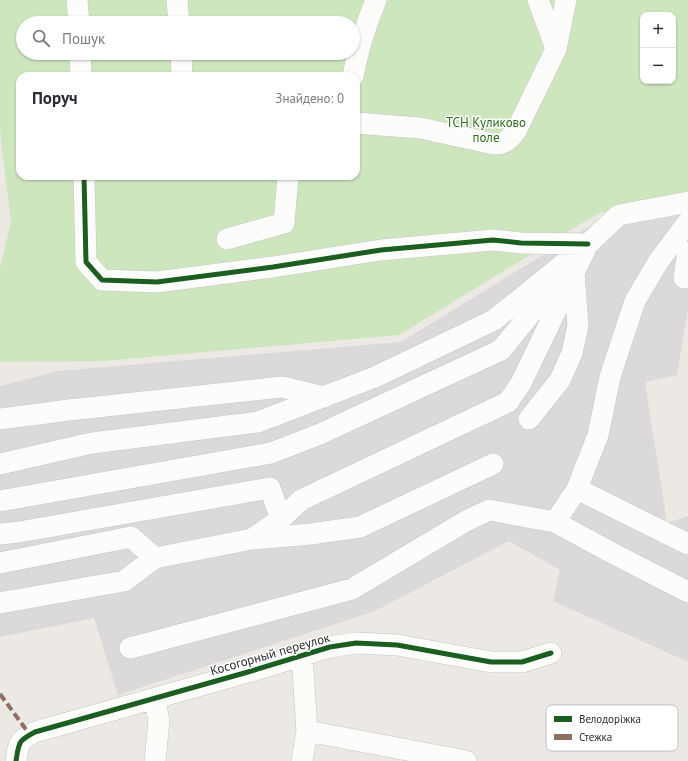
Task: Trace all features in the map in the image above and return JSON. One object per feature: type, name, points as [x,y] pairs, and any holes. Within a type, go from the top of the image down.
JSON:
[{"type":"street","points":[[77,0],[78,16]]},
{"type":"street","points":[[177,0],[178,16]]},
{"type":"street","points":[[360,48],[370,14],[376,0]]},
{"type":"street","points":[[538,0],[556,49]]},
{"type":"street","points":[[360,123],[420,128],[494,144],[508,141],[516,131],[556,49],[566,0]]},
{"type":"street","points":[[80,60],[81,72]]},
{"type":"street","points":[[181,60],[182,72]]},
{"type":"street","points":[[354,72],[357,60]]},
{"type":"street","points":[[84,180],[86,262],[102,280],[157,282],[273,267],[381,250],[493,240],[521,243],[588,244]]},
{"type":"street","points":[[227,239],[284,223],[288,180]]},
{"type":"street","points":[[0,464],[92,443],[258,422],[324,397],[375,377],[494,320],[588,244],[619,215],[688,202]]},
{"type":"street","points":[[556,522],[577,489],[598,435],[610,377],[635,301],[658,262],[688,222]]},
{"type":"street","points":[[252,539],[281,519],[300,500],[508,402],[521,383],[588,244]]},
{"type":"street","points":[[0,501],[270,453],[320,434],[501,350],[588,244]]},
{"type":"street","points":[[684,278],[688,252]]},
{"type":"street","points":[[529,419],[560,380],[572,353],[578,326],[574,272]]},
{"type":"street","points":[[0,419],[282,387],[324,397]]},
{"type":"street","points":[[0,603],[124,581],[155,558],[252,539],[311,534],[360,527],[493,464]]},
{"type":"street","points":[[0,534],[19,532],[270,488],[281,519]]},
{"type":"street","points":[[577,489],[688,544]]},
{"type":"street","points":[[130,648],[352,589],[466,521],[489,510],[556,522],[688,592]]},
{"type":"street","points":[[0,563],[131,537],[155,558]]},
{"type":"street","name":"Косогорный переулок","points":[[16,761],[18,744],[24,738],[35,732],[248,672],[330,647],[356,643],[397,645],[491,662],[522,662],[551,653]]},
{"type":"street","points":[[302,655],[307,731],[302,761]]},
{"type":"street","points":[[154,699],[159,720],[156,761]]},
{"type":"street","points":[[307,731],[466,761]]},
{"type":"shaded area","points":[[639,196],[688,214],[688,309],[677,375],[645,382],[667,523],[688,516],[688,662],[553,601],[560,570],[509,541],[375,611],[118,695],[94,618],[0,637],[0,386],[58,371],[401,342]]},
{"type":"green space","name":"ТСН Куликово поле","points":[[0,0],[688,0],[688,193],[597,214],[399,335],[104,361],[0,362],[0,268],[11,221],[0,126]]},
{"type":"marked path","points":[[0,694],[30,735]]},
{"type":"cycle path","points":[[84,180],[86,262],[102,280],[157,282],[273,267],[381,250],[493,240],[521,243],[588,244]]},
{"type":"cycle path","points":[[16,761],[20,743],[22,740],[35,732],[248,672],[330,647],[356,643],[397,645],[491,662],[522,662],[551,653]]}]
